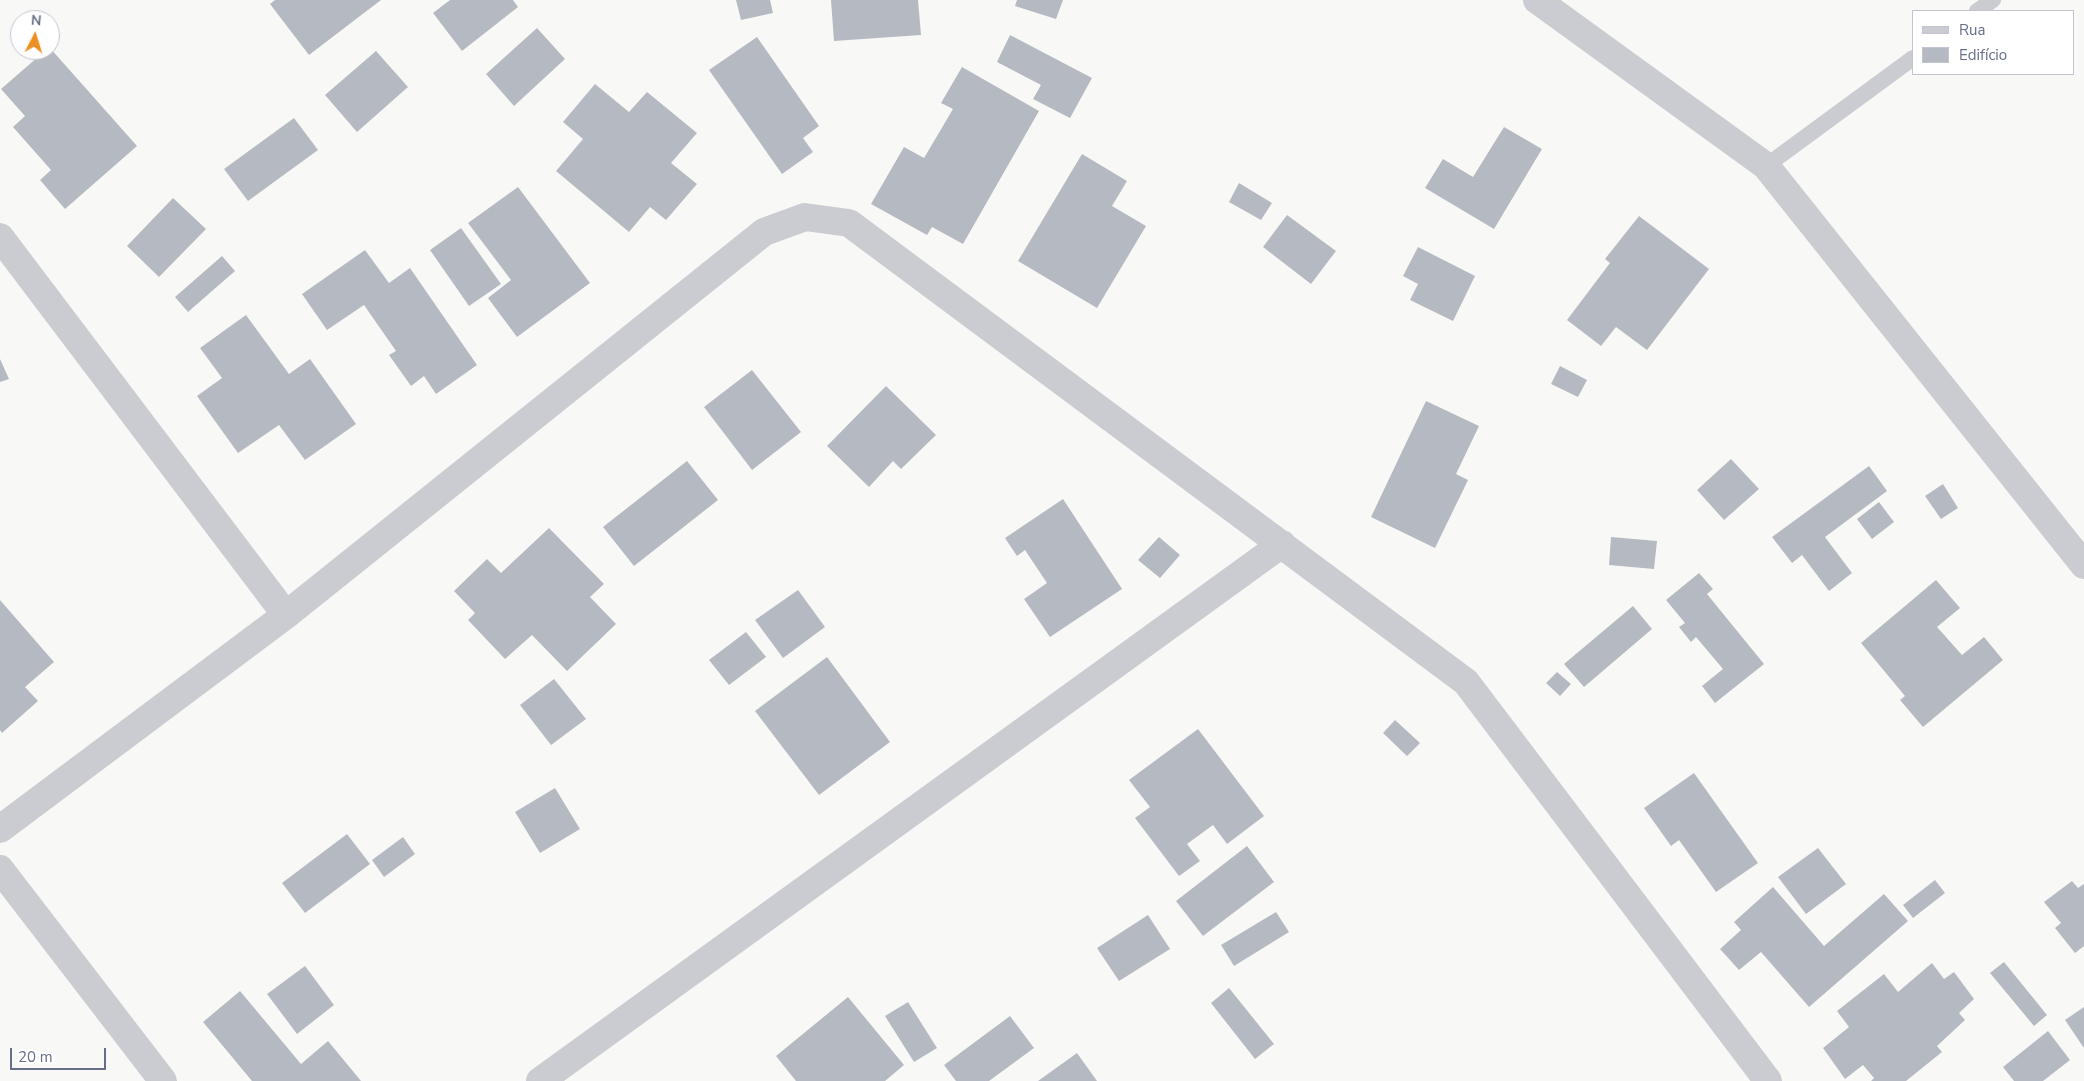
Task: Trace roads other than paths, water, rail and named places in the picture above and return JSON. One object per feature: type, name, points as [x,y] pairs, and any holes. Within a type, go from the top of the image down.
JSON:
[{"type":"street","points":[[1538,0],[1766,166],[2084,565]]},
{"type":"street","points":[[0,829],[286,615],[764,232],[805,217],[849,223],[1466,682],[1768,1081]]},
{"type":"street","points":[[0,237],[286,615]]},
{"type":"street","points":[[540,1081],[1282,544]]},
{"type":"street","points":[[0,869],[162,1081]]},
{"type":"lane","points":[[1979,10],[1993,0]]},
{"type":"lane","points":[[1766,166],[1912,59]]}]
